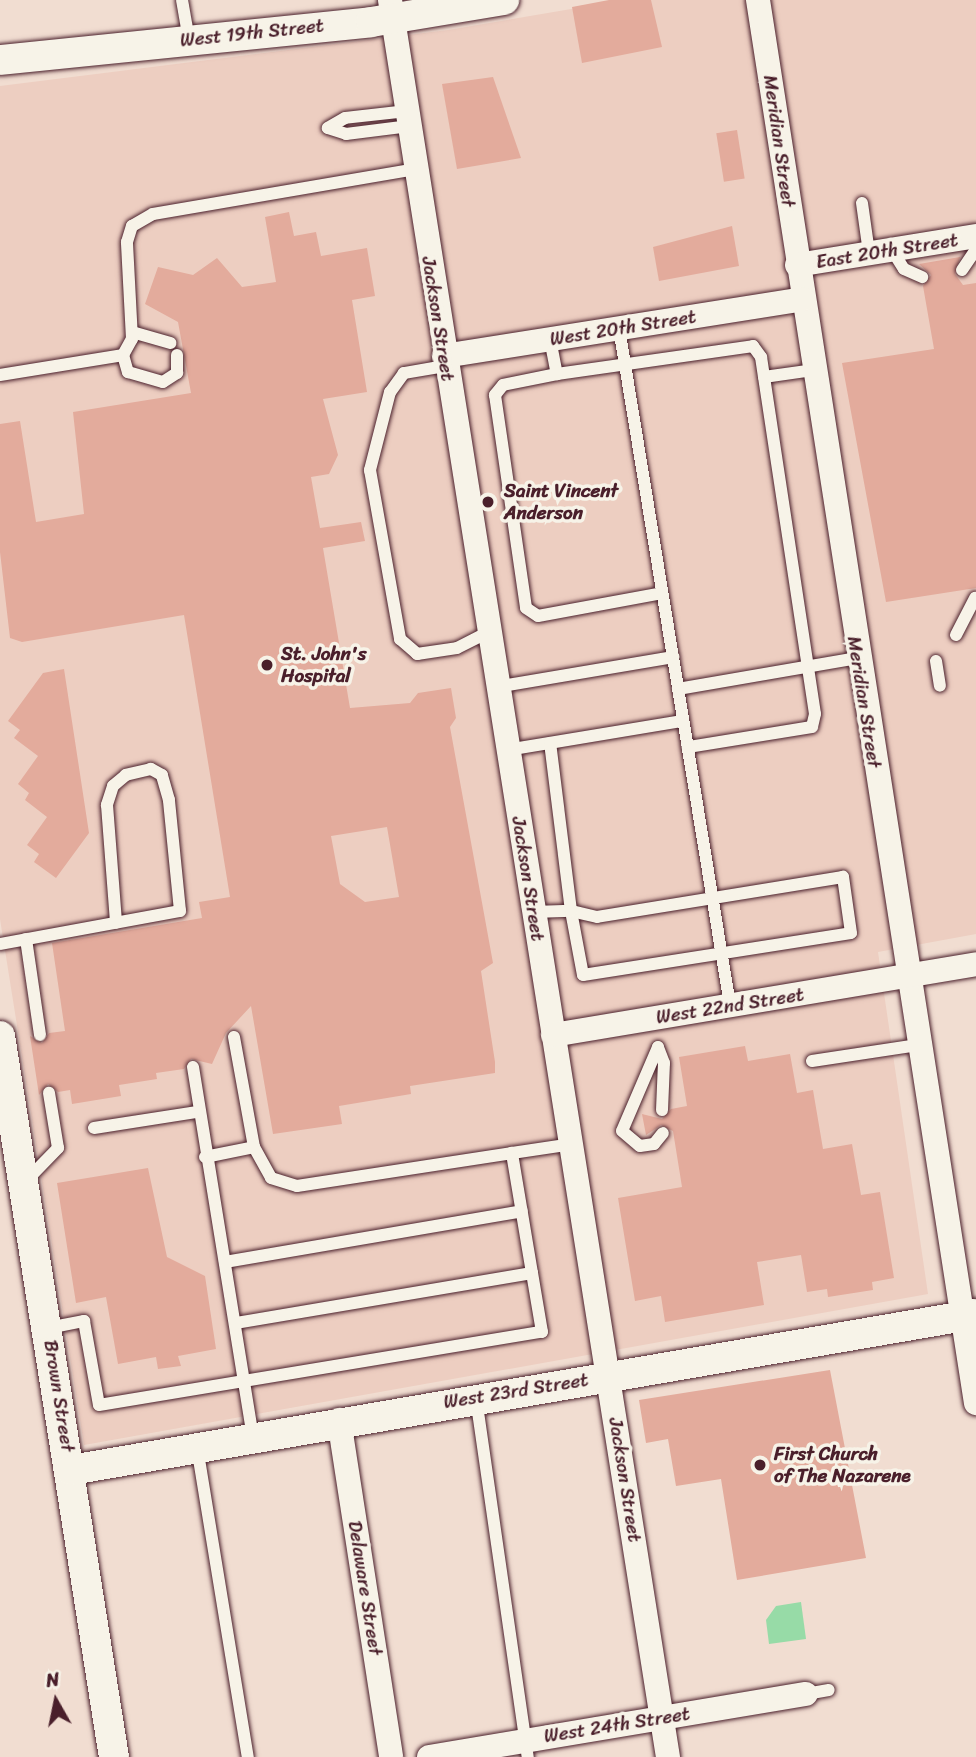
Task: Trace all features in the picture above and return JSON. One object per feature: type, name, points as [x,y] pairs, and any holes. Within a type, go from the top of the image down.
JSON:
[{"type":"street","name":"West 19th Street","points":[[0,60],[189,40],[391,9],[504,0]]},
{"type":"street","name":"Meridian Street","points":[[758,0],[918,1045],[969,1315],[976,1404]]},
{"type":"street","name":"Jackson Street","points":[[391,9],[487,633],[572,1144],[667,1757]]},
{"type":"street","name":"East 20th Street","points":[[797,265],[976,236]]},
{"type":"street","name":"West 20th Street","points":[[445,361],[550,339],[802,299]]},
{"type":"street","name":"West 22nd Street","points":[[553,1035],[976,964]]},
{"type":"street","name":"Brown Street","points":[[0,1036],[9,1140],[23,1183],[48,1328],[114,1757]]},
{"type":"street","name":"West 23rd Street","points":[[71,1470],[339,1420],[969,1315]]},
{"type":"street","name":"Delaware Street","points":[[339,1420],[390,1757]]},
{"type":"street","name":"West 24th Street","points":[[429,1757],[527,1749],[661,1718],[817,1692]]},
{"type":"lane","points":[[183,0],[189,40]]},
{"type":"lane","points":[[345,118],[408,119],[346,134],[328,128],[345,118]]},
{"type":"lane","points":[[132,332],[173,349],[177,373],[163,382],[128,372],[123,355],[132,332],[127,242],[132,226],[153,215],[415,169]]},
{"type":"lane","points":[[862,202],[881,251],[904,269],[922,277]]},
{"type":"lane","points":[[962,270],[976,249]]},
{"type":"lane","points":[[619,328],[730,1006]]},
{"type":"lane","points":[[550,339],[557,374]]},
{"type":"lane","points":[[662,593],[538,616],[526,608],[495,395],[503,385],[557,374],[753,346],[764,377],[808,666],[812,727],[688,747]]},
{"type":"lane","points":[[0,375],[123,355]]},
{"type":"lane","points":[[445,361],[404,373],[390,392],[370,470],[400,639],[417,654],[457,648],[487,633]]},
{"type":"lane","points":[[764,377],[813,370]]},
{"type":"lane","points":[[956,635],[975,598]]},
{"type":"lane","points":[[496,687],[673,657]]},
{"type":"lane","points":[[678,690],[857,658]]},
{"type":"lane","points":[[936,661],[940,686]]},
{"type":"lane","points":[[506,750],[683,720]]},
{"type":"lane","points":[[533,912],[571,911],[597,917],[843,877],[851,933],[583,975],[571,911],[550,743]]},
{"type":"lane","points":[[0,944],[116,923],[180,911],[169,800],[162,775],[151,769],[126,775],[113,786],[107,805],[120,908],[116,923]]},
{"type":"lane","points":[[26,939],[40,1035]]},
{"type":"lane","points":[[652,1018],[657,1047],[664,1063],[662,1111]]},
{"type":"lane","points":[[234,1037],[254,1147],[271,1178],[297,1186],[572,1144]]},
{"type":"lane","points":[[813,1061],[918,1045]]},
{"type":"lane","points":[[657,1047],[622,1130],[640,1146],[654,1143],[663,1133]]},
{"type":"lane","points":[[193,1067],[197,1112],[253,1436]]},
{"type":"lane","points":[[23,1183],[58,1148],[50,1093]]},
{"type":"lane","points":[[94,1128],[197,1112]]},
{"type":"lane","points":[[205,1157],[254,1147]]},
{"type":"lane","points":[[48,1328],[84,1321],[99,1405],[542,1332],[512,1153]]},
{"type":"lane","points":[[225,1262],[522,1211]]},
{"type":"lane","points":[[235,1323],[532,1273]]},
{"type":"lane","points":[[476,1398],[527,1749]]},
{"type":"lane","points":[[197,1446],[248,1757]]},
{"type":"shaded area","name":"Saint Vincent Anderson","points":[[624,0],[976,0],[976,934],[878,952],[928,1294],[84,1445],[0,919],[0,86],[448,30]]},
{"type":"green space","points":[[801,1602],[806,1639],[769,1644],[766,1620],[776,1606]]},
{"type":"building","points":[[609,0],[651,0],[662,47],[582,63],[572,7]]},
{"type":"building","points":[[493,77],[521,158],[457,169],[442,84]]},
{"type":"building","points":[[737,130],[745,178],[724,182],[716,133]]},
{"type":"building","name":"St. John's Hospital","points":[[289,212],[294,236],[316,232],[321,256],[367,248],[375,296],[352,300],[367,392],[323,399],[338,455],[329,474],[311,477],[320,528],[361,522],[365,541],[323,548],[350,708],[410,703],[418,693],[451,688],[456,718],[450,727],[493,963],[481,971],[495,1062],[495,1073],[410,1086],[411,1094],[339,1106],[342,1124],[273,1134],[251,1006],[226,1033],[212,1064],[191,1059],[184,1069],[156,1073],[157,1079],[119,1085],[121,1096],[72,1104],[70,1090],[58,1092],[48,1084],[39,1095],[30,1036],[42,1043],[49,1033],[65,1031],[52,943],[202,918],[199,902],[230,897],[184,615],[22,642],[10,638],[0,552],[0,424],[20,421],[36,522],[84,514],[73,412],[191,393],[178,322],[145,304],[158,267],[193,275],[217,258],[242,287],[276,282],[265,217]],"holes":[[[387,827],[399,897],[365,902],[340,884],[331,836]]]},
{"type":"building","points":[[732,226],[739,266],[659,281],[653,247]]},
{"type":"building","points":[[960,257],[955,274],[963,285],[976,283],[976,588],[886,602],[842,363],[934,349],[923,286],[931,275],[919,264]]},
{"type":"building","points":[[64,669],[89,833],[56,878],[34,862],[39,854],[27,845],[47,817],[25,800],[29,793],[18,784],[38,756],[14,738],[20,730],[8,721],[43,673]]},
{"type":"building","points":[[745,1046],[748,1061],[790,1054],[797,1093],[813,1090],[823,1149],[852,1144],[861,1195],[880,1192],[894,1278],[872,1282],[873,1290],[828,1297],[827,1289],[807,1292],[801,1255],[757,1262],[764,1305],[665,1322],[661,1296],[635,1301],[618,1198],[682,1187],[673,1131],[661,1125],[646,1135],[642,1114],[662,1119],[671,1109],[687,1106],[679,1057]]},
{"type":"building","points":[[148,1168],[167,1257],[205,1276],[216,1349],[178,1356],[181,1366],[158,1369],[156,1357],[118,1364],[106,1297],[76,1303],[57,1183]]},
{"type":"building","name":"First Church of The Nazarene","points":[[830,1370],[866,1558],[737,1580],[721,1479],[676,1486],[668,1439],[646,1443],[639,1400]]},
{"type":"place","name":"Saint Vincent Anderson","points":[[488,502]]},
{"type":"place","name":"St. John's Hospital","points":[[267,665]]},
{"type":"place","name":"First Church of The Nazarene","points":[[760,1465]]}]
